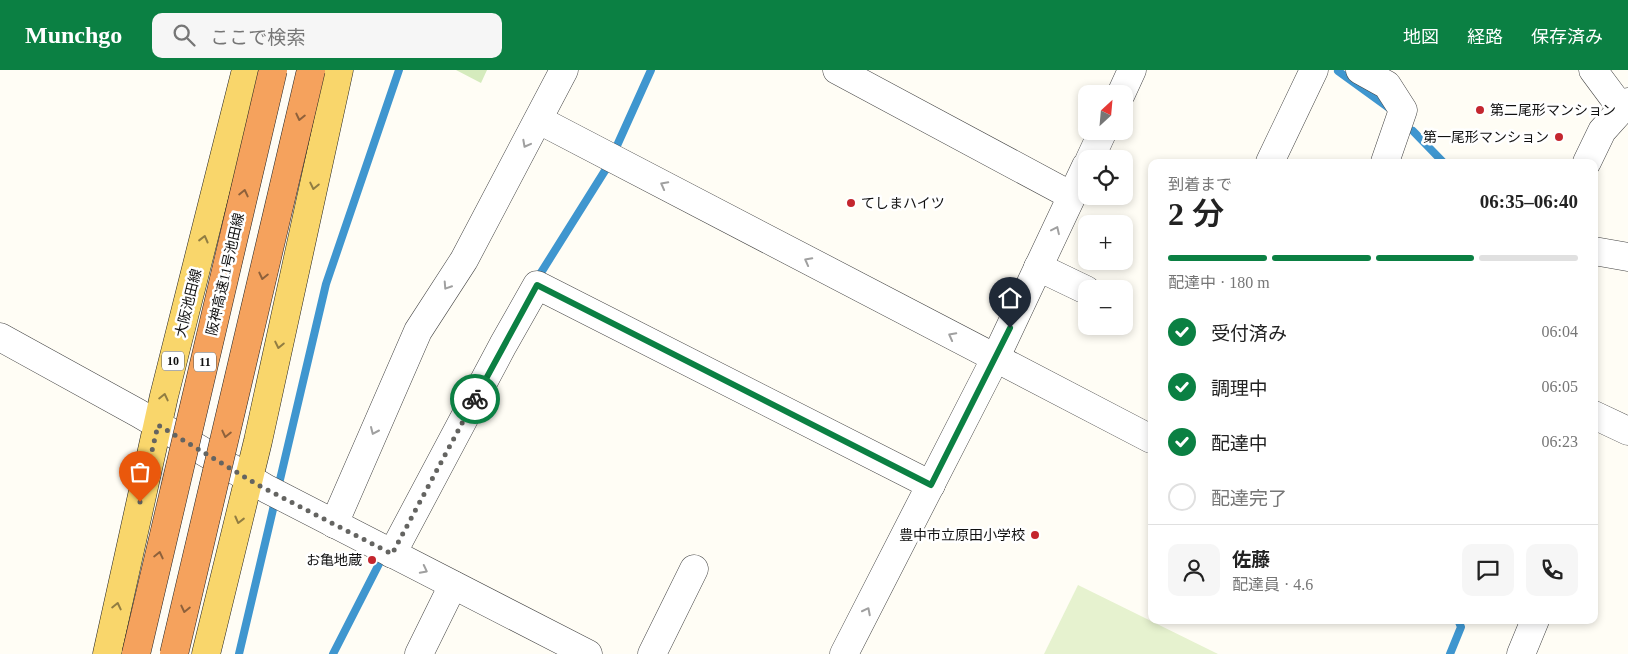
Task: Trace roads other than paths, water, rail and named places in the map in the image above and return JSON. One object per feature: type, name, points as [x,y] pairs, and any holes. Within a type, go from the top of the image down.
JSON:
[{"type":"highway","name":"阪神高速11号池田線","points":[[136,654],[273,70]]},
{"type":"highway","points":[[174,654],[311,70]]},
{"type":"main road","name":"大阪池田線","points":[[107,654],[158,425],[246,70]]},
{"type":"main road","points":[[206,654],[258,484],[339,70]]},
{"type":"street","points":[[334,524],[418,331],[464,260],[564,70]]},
{"type":"street","points":[[837,70],[1072,196]]},
{"type":"street","points":[[1124,85],[1132,70]]},
{"type":"street","points":[[1271,159],[1314,70]]},
{"type":"street","points":[[1360,70],[1387,85],[1404,110],[1387,159]]},
{"type":"street","points":[[1588,159],[1602,131],[1625,106],[1592,70]]},
{"type":"street","points":[[539,120],[1148,437]]},
{"type":"street","points":[[844,654],[995,358],[1078,183]]},
{"type":"street","points":[[1598,252],[1628,258]]},
{"type":"street","points":[[1038,267],[1078,286]]},
{"type":"street","points":[[392,554],[537,285],[931,485]]},
{"type":"street","points":[[0,337],[158,425],[290,502],[588,654]]},
{"type":"street","points":[[1598,416],[1628,431]]},
{"type":"street","points":[[652,654],[694,569]]},
{"type":"street","points":[[419,654],[453,585]]},
{"type":"street","points":[[1521,654],[1530,624]]},
{"type":"waterway","points":[[239,654],[326,284],[399,70]]},
{"type":"waterway","points":[[615,150],[651,70]]},
{"type":"waterway","points":[[1338,71],[1389,108]]},
{"type":"waterway","points":[[1413,131],[1440,159]]},
{"type":"waterway","points":[[537,279],[606,169]]},
{"type":"waterway","points":[[333,654],[381,560]]},
{"type":"waterway","points":[[1450,654],[1461,627],[1460,624]]},
{"type":"place","name":"第二尾形マンション","points":[[1480,110]]},
{"type":"place","name":"第一尾形マンション","points":[[1559,137]]},
{"type":"place","name":"てしまハイツ","points":[[851,203]]},
{"type":"place","name":"豊中市立原田小学校","points":[[1035,535]]},
{"type":"place","name":"お亀地蔵","points":[[372,560]]}]
